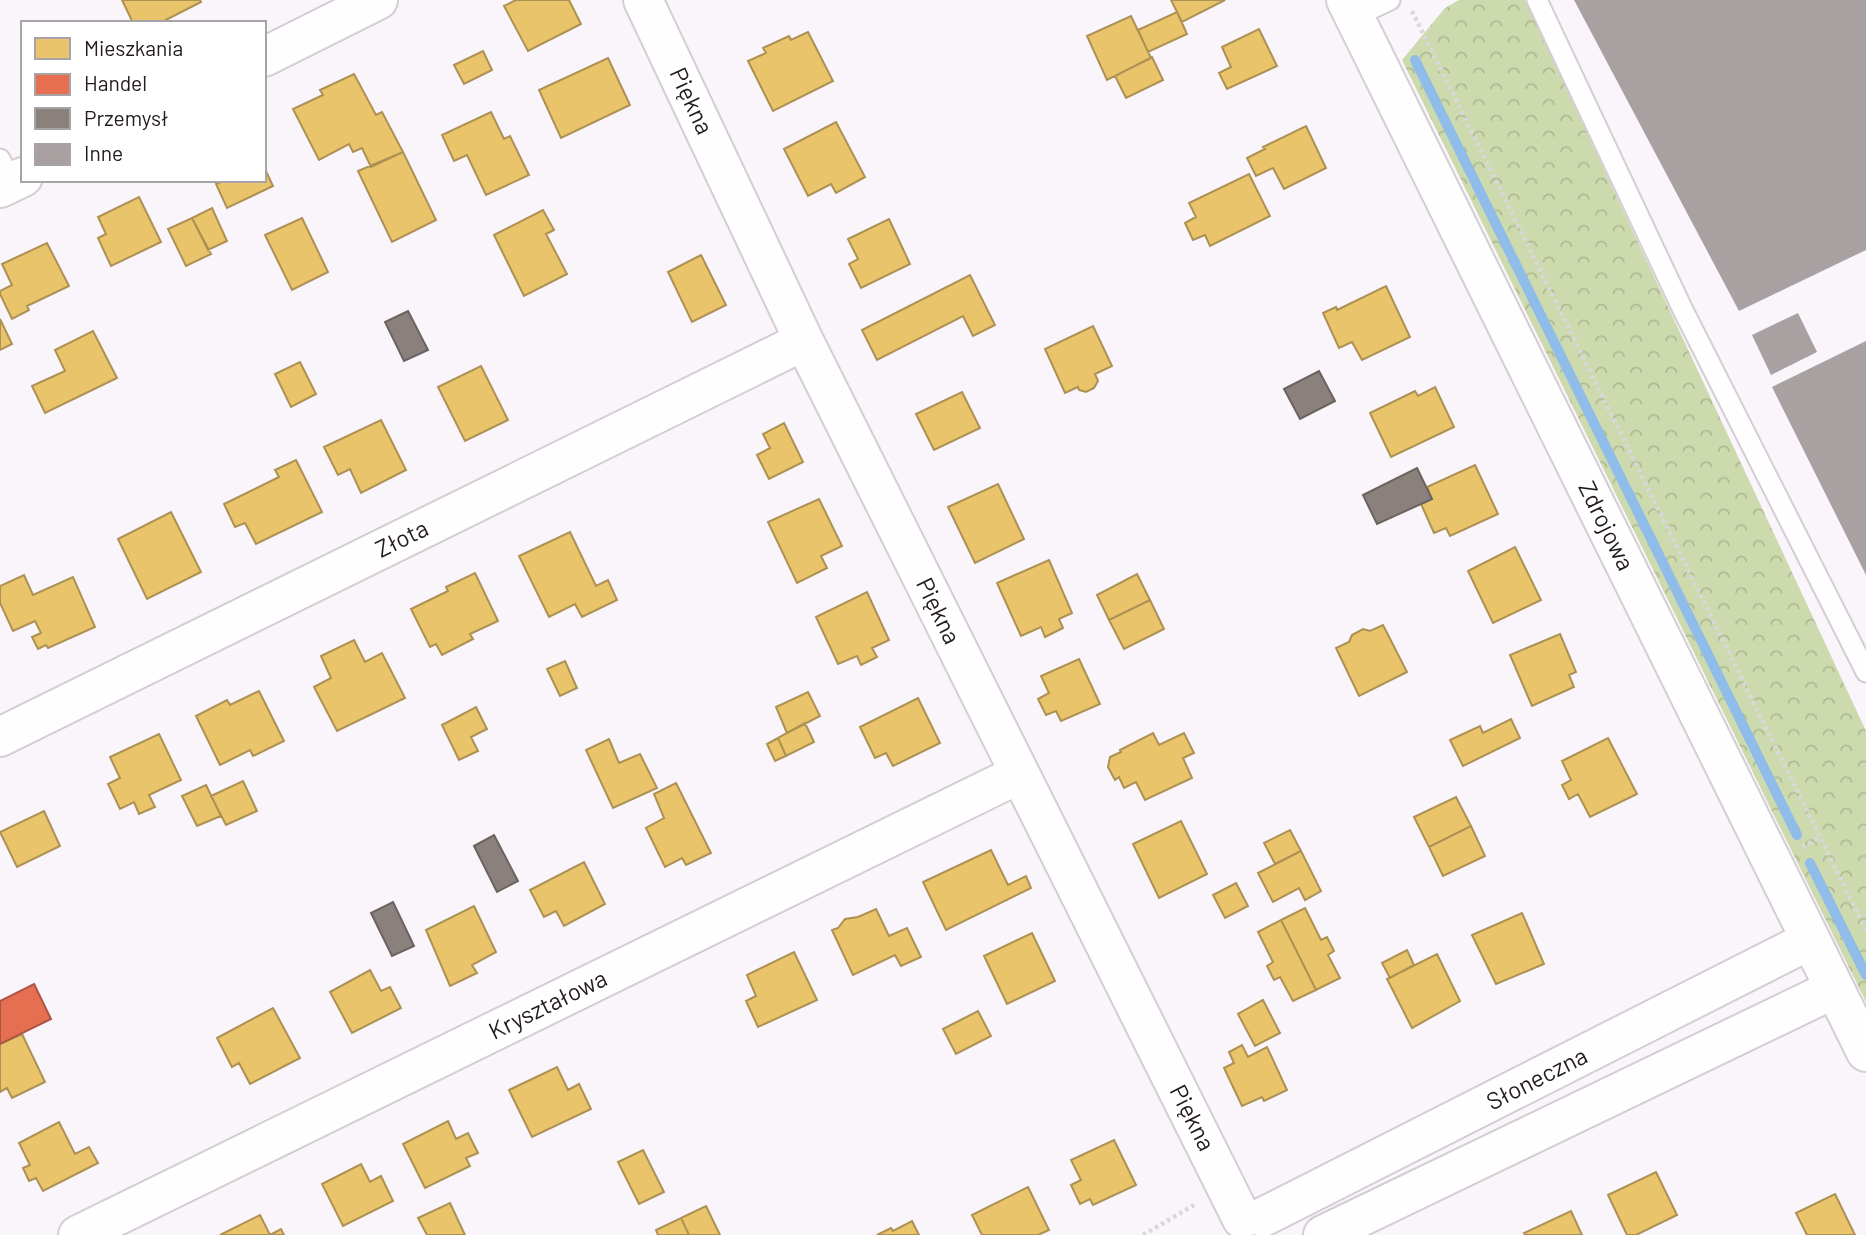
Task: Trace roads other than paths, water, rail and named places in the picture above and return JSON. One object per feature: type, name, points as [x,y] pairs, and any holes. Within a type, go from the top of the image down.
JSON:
[{"type":"street","points":[[266,56],[378,0]]},
{"type":"street","name":"Piękna","points":[[643,0],[804,341],[1244,1228]]},
{"type":"street","name":"Zdrojowa","points":[[1350,9],[1866,1052]]},
{"type":"street","name":"Złota","points":[[0,737],[804,341]]},
{"type":"street","name":"Kryształowa","points":[[78,1235],[1019,774]]},
{"type":"street","name":"Słoneczna","points":[[1244,1228],[1810,940]]},
{"type":"street","name":"Słoneczna","points":[[1323,1235],[1834,989]]},
{"type":"lane","points":[[1350,9],[1390,0]]},
{"type":"lane","points":[[1537,0],[1682,308],[1866,672]]},
{"type":"waterway","points":[[1415,60],[1797,835]]},
{"type":"waterway","points":[[1810,863],[1866,975]]}]
